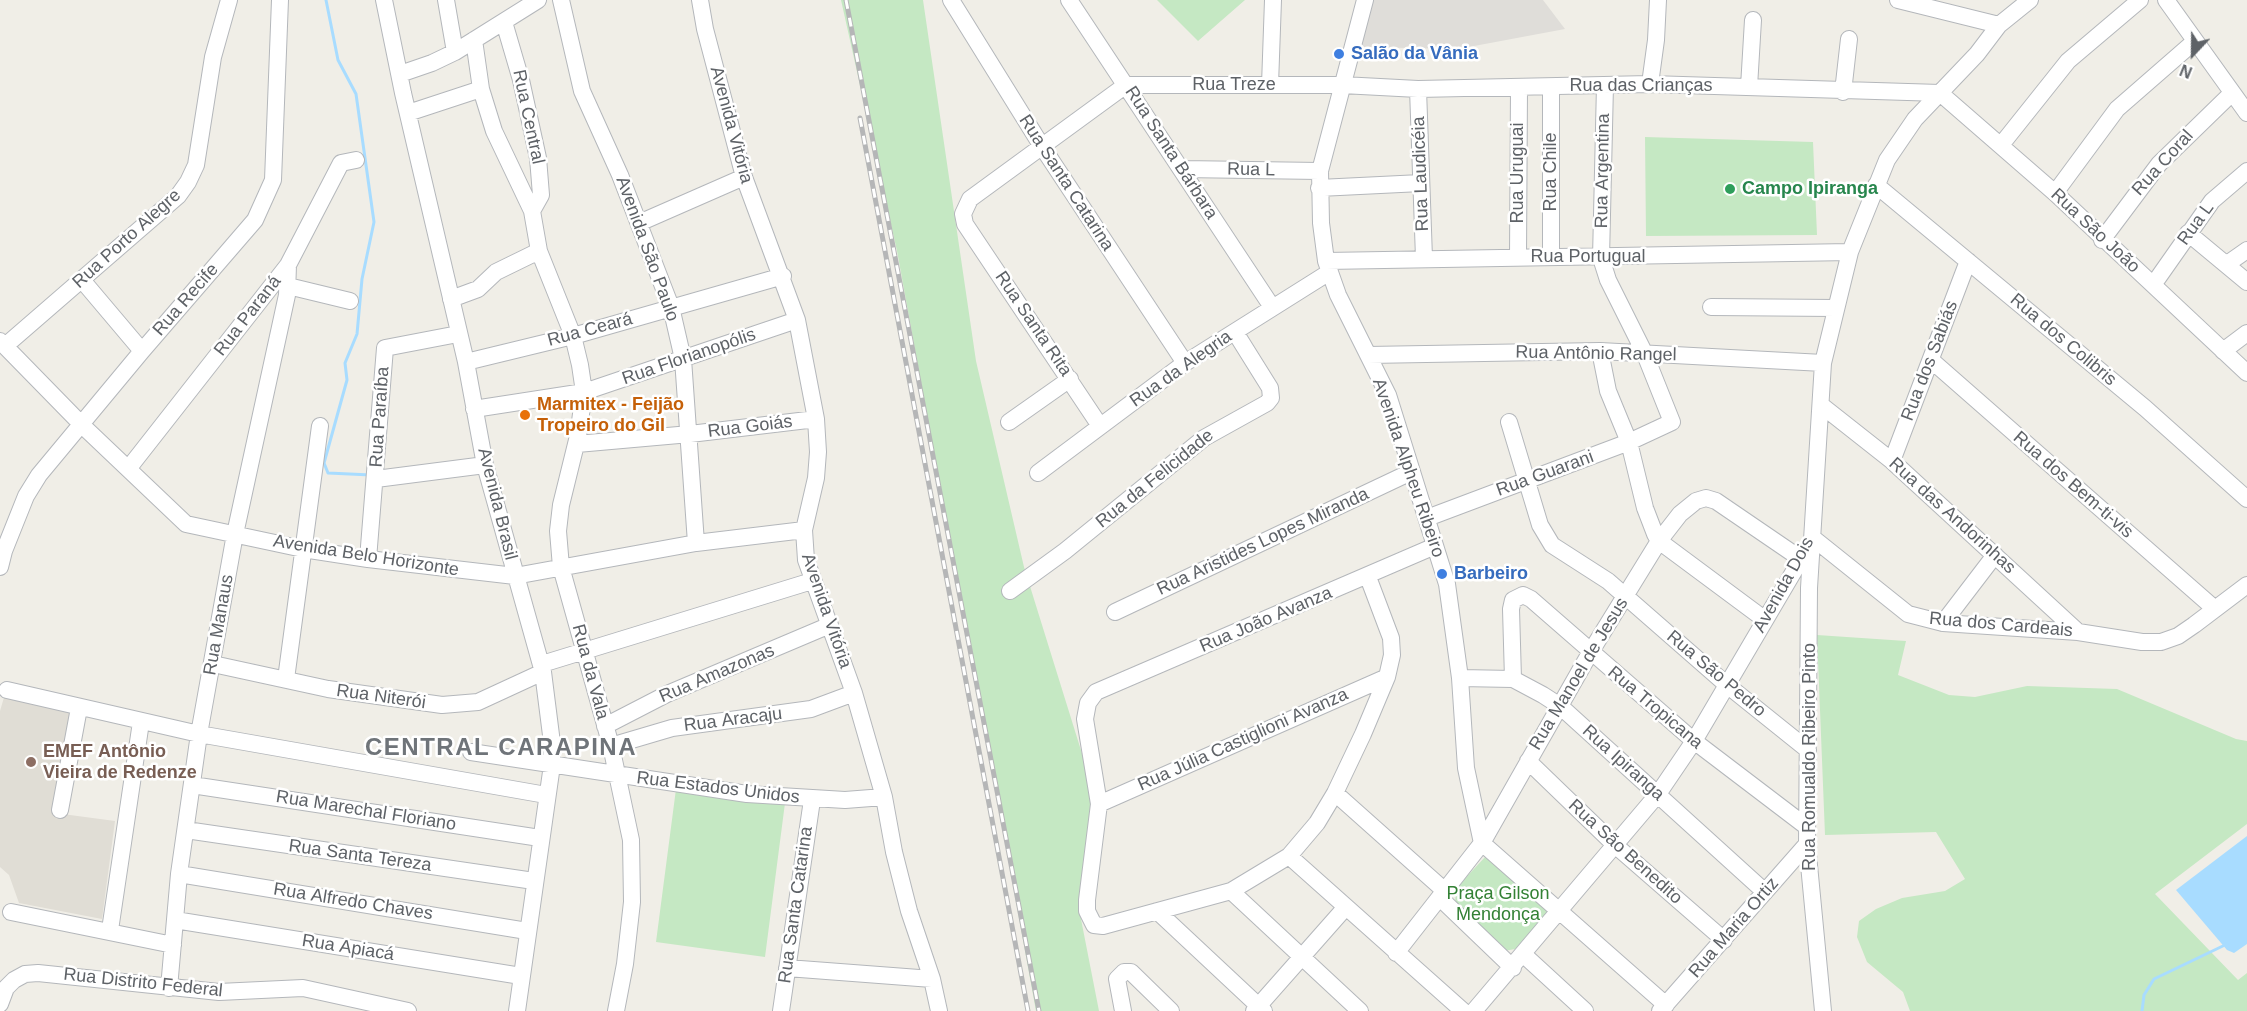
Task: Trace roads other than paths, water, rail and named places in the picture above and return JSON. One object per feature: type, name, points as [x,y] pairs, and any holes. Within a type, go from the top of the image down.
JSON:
[{"type":"street","name":"Rua Porto Alegre","points":[[3,344],[82,280],[178,196],[188,182],[196,165],[213,57],[229,0]]},
{"type":"street","name":"Rua Recife","points":[[0,567],[26,496],[39,475],[255,220],[273,180],[280,0]]},
{"type":"street","name":"Avenida Brasil","points":[[384,0],[466,362],[485,465],[543,668],[552,743],[552,765],[526,931],[517,1011]]},
{"type":"street","points":[[446,0],[455,52]]},
{"type":"street","points":[[399,74],[455,52],[538,0]]},
{"type":"street","name":"Avenida São Paulo","points":[[561,0],[582,91],[639,223],[671,307],[683,359],[696,543]]},
{"type":"street","name":"Avenida Vitória","points":[[700,0],[705,29],[744,177],[783,276],[797,320],[816,419],[818,452],[816,478],[804,530],[803,547],[812,581],[831,625],[855,693],[884,797],[894,852],[909,911],[932,979],[939,1011]]},
{"type":"street","name":"Rua Santa Catarina","points":[[951,0],[1041,145],[1185,363]]},
{"type":"street","name":"Rua Santa Bárbara","points":[[1069,0],[1272,307]]},
{"type":"street","points":[[1270,85],[1273,0]]},
{"type":"street","name":"Avenida Alpheu Ribeiro","points":[[1365,0],[1320,171],[1319,188],[1327,267],[1388,395],[1435,546],[1452,610],[1460,678],[1466,768],[1482,843]]},
{"type":"street","points":[[1650,84],[1656,40],[1658,0]]},
{"type":"street","points":[[1898,0],[1922,3],[1999,26]]},
{"type":"street","name":"Avenida Dois","points":[[1474,1011],[1658,794],[1694,741],[1764,619],[1814,538],[1823,363],[1850,252],[1876,184],[1903,134],[1999,26],[2030,0]]},
{"type":"street","points":[[2001,145],[2068,61],[2140,0]]},
{"type":"street","points":[[2166,0],[2247,113]]},
{"type":"street","points":[[1749,87],[1754,20]]},
{"type":"street","name":"Rua Central","points":[[504,22],[521,80],[538,158],[542,195],[532,211]]},
{"type":"street","points":[[1843,92],[1849,39]]},
{"type":"street","points":[[474,40],[481,89],[494,131],[532,211]]},
{"type":"street","points":[[2055,193],[2117,109],[2195,41]]},
{"type":"street","name":"Rua das Crianças","points":[[1342,85],[1418,89],[1650,84],[1843,92],[1940,93]]},
{"type":"street","points":[[1041,145],[1126,85]]},
{"type":"street","name":"Rua Treze","points":[[1126,85],[1342,85]]},
{"type":"street","name":"Rua Argentina","points":[[1601,258],[1605,85]]},
{"type":"street","name":"Rua Chile","points":[[1551,87],[1551,257]]},
{"type":"street","name":"Rua Uruguai","points":[[1518,257],[1519,88]]},
{"type":"street","points":[[408,113],[481,89]]},
{"type":"street","name":"Rua Laudicéia","points":[[1418,89],[1424,258]]},
{"type":"street","name":"Rua São João","points":[[1940,93],[2055,193],[2102,240],[2247,373]]},
{"type":"street","name":"Rua Coral","points":[[2102,240],[2159,164],[2232,93]]},
{"type":"street","name":"Rua Santa Rita","points":[[1041,145],[970,199],[963,214],[966,224],[1100,426]]},
{"type":"street","name":"Rua Paraná","points":[[128,469],[288,265],[341,163],[356,160]]},
{"type":"street","name":"Rua L","points":[[1182,169],[1320,171]]},
{"type":"street","name":"Rua L","points":[[2152,285],[2212,201],[2247,171]]},
{"type":"street","points":[[639,223],[744,177]]},
{"type":"street","points":[[1319,188],[1421,183]]},
{"type":"street","name":"Rua dos Colibris","points":[[1876,184],[2145,408],[2247,499]]},
{"type":"street","name":"Rua da Vala","points":[[532,211],[539,251],[573,336],[584,392],[577,444],[559,519],[561,567],[619,776],[631,840],[633,870],[625,964],[616,1011]]},
{"type":"street","points":[[2188,233],[2247,282]]},
{"type":"street","points":[[2228,264],[2247,250]]},
{"type":"street","points":[[451,299],[478,289],[496,272],[539,251]]},
{"type":"street","name":"Rua Portugual","points":[[1327,267],[1424,258],[1601,258],[1850,252]]},
{"type":"street","points":[[1601,258],[1618,304],[1644,352]]},
{"type":"street","name":"Rua dos Sabiás","points":[[1892,461],[1968,261]]},
{"type":"street","name":"Rua Manaus","points":[[169,988],[179,874],[199,734],[235,534],[288,286],[288,265]]},
{"type":"street","name":"Rua da Alegria","points":[[1038,473],[1185,363],[1272,307],[1327,267]]},
{"type":"street","name":"Rua Ceará","points":[[466,362],[573,336],[783,276]]},
{"type":"street","points":[[82,280],[142,351]]},
{"type":"street","points":[[288,286],[350,301]]},
{"type":"street","points":[[1711,307],[1836,308]]},
{"type":"street","name":"Rua Florianopólis","points":[[474,409],[584,392],[797,320]]},
{"type":"street","name":"Rua da Felicidade","points":[[1011,591],[1065,551],[1204,438],[1267,403],[1271,398],[1270,388],[1235,332]]},
{"type":"street","points":[[2223,351],[2247,333]]},
{"type":"street","name":"Rua Paraíba","points":[[368,559],[385,348],[458,334]]},
{"type":"street","name":"Avenida Belo Horizonte","points":[[3,344],[81,424],[186,524],[303,549],[515,576],[696,543],[804,530]]},
{"type":"street","points":[[1600,351],[1608,391],[1629,442],[1645,508],[1659,541],[1764,619]]},
{"type":"street","name":"Rua Antônio Rangel","points":[[1368,355],[1600,351],[1823,363]]},
{"type":"street","name":"Rua Guarani","points":[[1427,518],[1669,425],[1672,418],[1644,352]]},
{"type":"street","name":"Rua dos Bem-ti-vis","points":[[1931,360],[2215,609]]},
{"type":"street","points":[[1009,422],[1070,379]]},
{"type":"street","name":"Rua das Andorinhas","points":[[1821,405],[1892,461],[2078,632]]},
{"type":"street","name":"Rua Goiás","points":[[577,444],[690,434],[816,419]]},
{"type":"street","name":"Rua São Pedro","points":[[1509,422],[1525,480],[1546,538],[1552,545],[1591,568],[1727,685],[1808,750]]},
{"type":"street","points":[[286,679],[320,426]]},
{"type":"street","points":[[376,479],[485,465]]},
{"type":"street","name":"Rua Aristides Lopes Miranda","points":[[1115,612],[1411,472]]},
{"type":"street","name":"Rua Manoel de Jesus","points":[[1396,952],[1482,843],[1590,653],[1659,541],[1680,513],[1696,501],[1706,498],[1716,501],[1801,559]]},
{"type":"street","name":"Rua dos Cardeais","points":[[1814,538],[1908,614],[1942,623],[2078,632],[2142,642],[2161,642],[2178,636],[2215,609]]},
{"type":"street","name":"Rua Romualdo Ribeiro Pinto","points":[[1814,538],[1809,588],[1807,836],[1823,1011]]},
{"type":"street","name":"Rua João Avanza","points":[[1099,804],[1085,719],[1088,703],[1096,692],[1368,577],[1435,546]]},
{"type":"street","points":[[1942,623],[1995,555]]},
{"type":"street","name":"Rua Júlia Castiglioni Avanza","points":[[1368,577],[1391,638],[1392,656],[1387,677],[1335,793],[1317,823],[1289,856],[1231,891],[1103,926],[1094,925],[1087,911],[1099,804],[1387,677]]},
{"type":"street","name":"Rua Niterói","points":[[213,664],[408,702],[461,705],[478,702],[543,668],[585,650],[812,581]]},
{"type":"street","points":[[2215,609],[2247,585]]},
{"type":"street","name":"Rua Tropicana","points":[[1513,679],[1511,609],[1517,596],[1532,599],[1590,653],[1807,836]]},
{"type":"street","name":"Rua Amazonas","points":[[605,726],[667,694],[831,625]]},
{"type":"street","name":"Rua Ipiranga","points":[[1460,678],[1513,679],[1560,706],[1766,891]]},
{"type":"street","points":[[7,690],[199,734],[546,795]]},
{"type":"street","name":"Rua Aracaju","points":[[611,746],[672,728],[811,709],[855,693]]},
{"type":"street","points":[[60,810],[79,708]]},
{"type":"street","points":[[110,930],[141,722]]},
{"type":"street","name":"Rua Estados Unidos","points":[[471,752],[747,794],[812,800],[884,797]]},
{"type":"street","name":"Rua São Benedito","points":[[1528,761],[1616,846],[1724,940]]},
{"type":"street","name":"Rua Marechal Floriano","points":[[192,785],[540,838]]},
{"type":"street","points":[[1335,793],[1442,895],[1518,961],[1585,1011]]},
{"type":"street","name":"Rua Santa Catarina","points":[[781,1011],[812,800]]},
{"type":"street","name":"Rua Santa Tereza","points":[[186,830],[534,881]]},
{"type":"street","name":"Rua Maria Ortiz","points":[[1663,1008],[1766,891],[1807,836]]},
{"type":"street","points":[[1482,843],[1663,1008]]},
{"type":"street","points":[[1289,856],[1463,1011]]},
{"type":"street","name":"Rua Alfredo Chaves","points":[[179,874],[526,931]]},
{"type":"street","points":[[1231,891],[1360,1011]]},
{"type":"street","points":[[1157,911],[1258,1009],[1346,908]]},
{"type":"street","points":[[10,912],[110,930],[173,945]]},
{"type":"street","name":"Rua Apiacá","points":[[175,920],[521,976]]},
{"type":"street","points":[[787,968],[932,979]]},
{"type":"street","name":"Rua Distrito Federal","points":[[0,1004],[6,988],[14,980],[25,974],[38,972],[219,992],[303,988],[408,1011]]},
{"type":"street","points":[[1123,1011],[1118,979],[1124,972],[1131,972],[1171,1011]]},
{"type":"water","points":[[2247,836],[2247,944],[2234,953],[2227,950],[2176,890]]},
{"type":"waterway","points":[[326,0],[338,60],[356,94],[374,222],[362,279],[357,334],[345,363],[347,380],[324,463],[328,473],[371,475]]},
{"type":"waterway","points":[[2142,1011],[2144,995],[2154,979],[2227,944]]},
{"type":"railway","points":[[846,0],[1039,1011]]},
{"type":"railway","points":[[860,118],[1028,1011]]},
{"type":"place","name":"Salão da Vânia","points":[[1339,54]]},
{"type":"place","name":"Campo Ipiranga","points":[[1730,189]]},
{"type":"place","name":"Marmitex - Feijão Tropeiro do Gil","points":[[525,415]]},
{"type":"place","name":"Barbeiro","points":[[1442,574]]},
{"type":"place","name":"EMEF Antônio Vieira de Redenze","points":[[31,762]]},
{"type":"district","name":"CENTRAL CARAPINA","points":[[501,748]]},
{"type":"park label","name":"Praça Gilson Mendonça","points":[[1498,904]]}]
